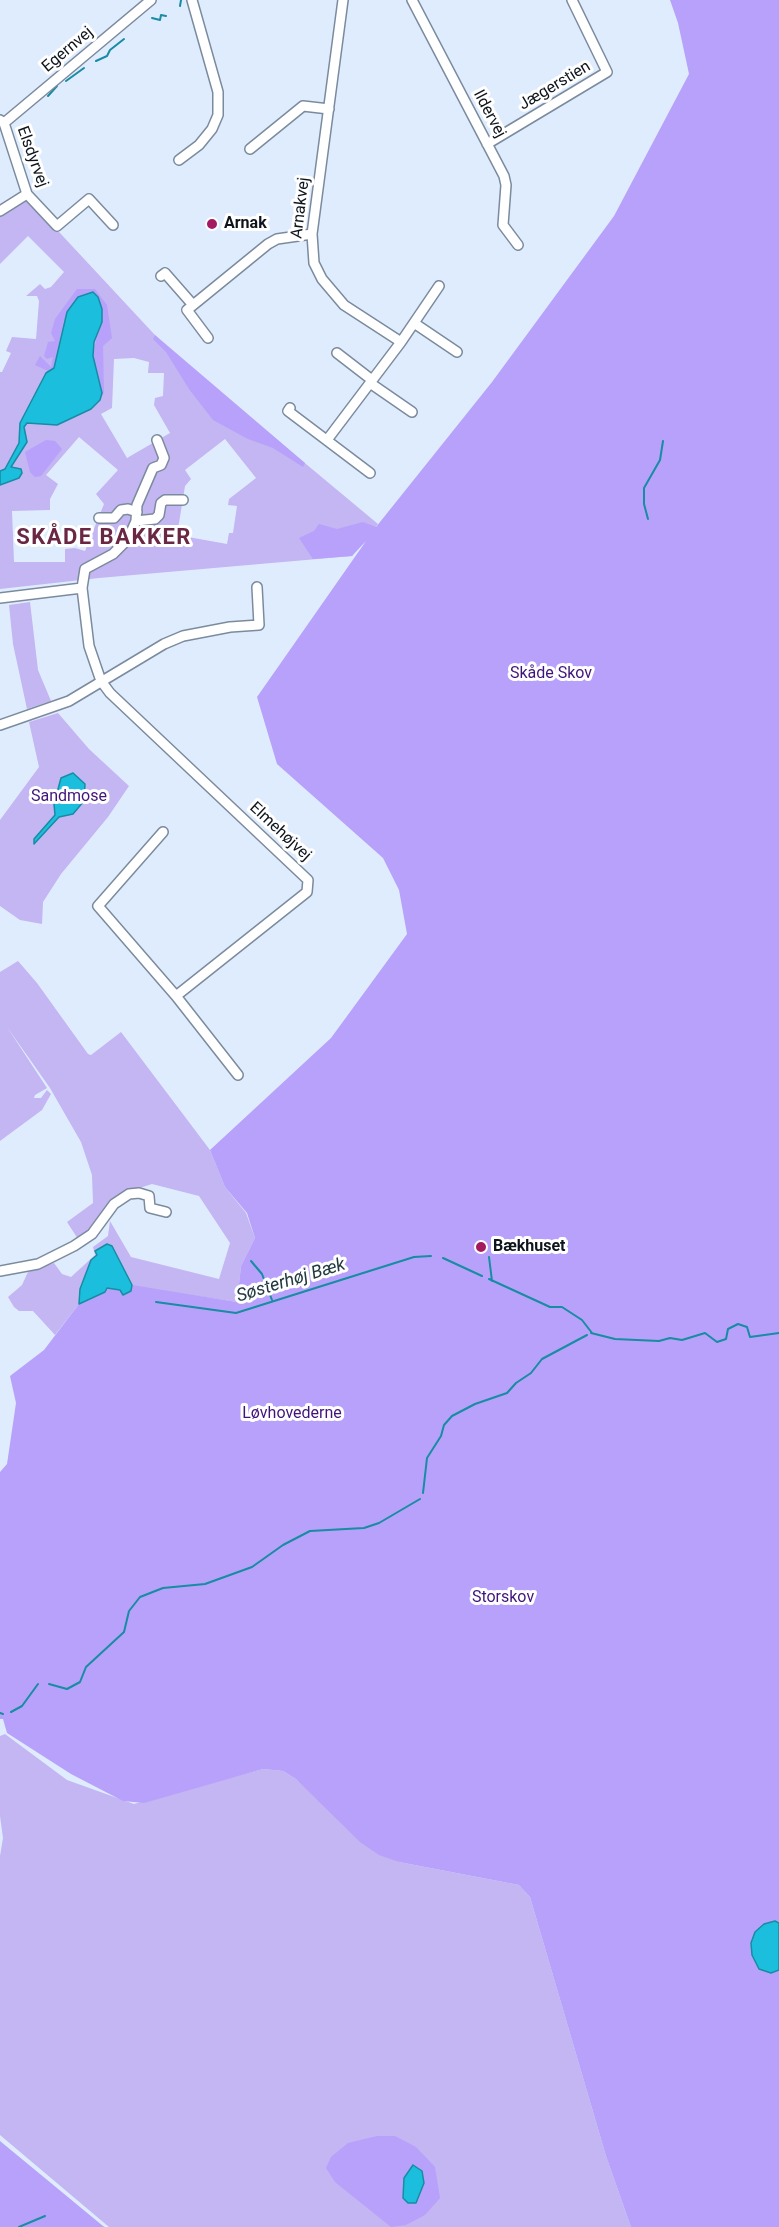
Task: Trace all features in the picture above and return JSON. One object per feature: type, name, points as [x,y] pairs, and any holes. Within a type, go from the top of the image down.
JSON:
[{"type":"street","name":"Egernvej","points":[[2,122],[151,0]]},
{"type":"street","points":[[179,160],[199,145],[212,129],[218,115],[217,85],[192,0]]},
{"type":"street","name":"Arnakvej","points":[[343,0],[312,234],[314,263],[333,293],[358,316],[401,342]]},
{"type":"street","name":"Ildervej","points":[[412,0],[488,144],[506,185],[503,225],[518,245]]},
{"type":"street","name":"Jægerstien","points":[[488,144],[607,72],[573,0]]},
{"type":"street","points":[[250,149],[303,106],[329,109]]},
{"type":"street","name":"Elsdyrvej","points":[[2,122],[27,194],[57,226],[89,199],[113,225]]},
{"type":"street","points":[[0,210],[27,194]]},
{"type":"street","points":[[208,338],[187,310],[268,244],[312,234]]},
{"type":"street","points":[[160,276],[165,273],[193,305]]},
{"type":"street","points":[[327,440],[401,342],[439,286]]},
{"type":"street","points":[[414,323],[457,352]]},
{"type":"street","points":[[337,353],[412,412]]},
{"type":"street","points":[[290,408],[288,411],[370,473]]},
{"type":"street","points":[[0,598],[82,588],[85,568],[123,547],[153,468],[160,465],[164,459],[157,440]]},
{"type":"street","points":[[99,518],[114,518],[121,510],[128,509],[136,516],[155,519],[159,515],[161,503],[165,500],[183,500]]},
{"type":"street","points":[[0,725],[69,701],[183,636],[230,627],[259,625],[257,587]]},
{"type":"street","name":"Elmehøjvej","points":[[82,588],[89,646],[101,681],[128,712],[259,831],[306,877],[310,884],[307,892],[176,996]]},
{"type":"street","points":[[163,832],[100,900],[98,906],[176,996],[238,1075]]},
{"type":"street","points":[[0,1271],[38,1264],[75,1246],[92,1234],[114,1204],[129,1194],[139,1193],[149,1196],[150,1208],[166,1212]]},
{"type":"green space","points":[[670,0],[779,0],[779,2227],[631,2227],[606,2156],[530,1897],[519,1885],[399,1862],[379,1855],[360,1842],[296,1779],[283,1771],[263,1769],[144,1803],[123,1801],[71,1774],[7,1733],[3,1719],[0,1719],[0,1472],[7,1464],[16,1403],[10,1376],[44,1350],[79,1304],[105,1292],[107,1288],[131,1291],[132,1285],[237,1302],[241,1266],[255,1238],[247,1213],[225,1187],[210,1150],[331,1038],[407,934],[399,890],[383,858],[277,764],[257,697],[366,541],[352,556],[313,559],[299,538],[314,531],[319,524],[337,529],[363,522],[376,527],[492,382],[614,216],[689,74],[678,23]]},
{"type":"green space","points":[[23,199],[32,203],[168,349],[378,524],[352,556],[0,589],[0,372],[11,353],[6,351],[12,337],[36,339],[39,301],[37,296],[26,296],[40,284],[45,289],[51,287],[64,272],[28,236],[0,264],[0,212]],"holes":[[[134,358],[149,362],[148,373],[164,373],[163,396],[155,398],[154,405],[170,433],[127,458],[101,414],[112,408],[114,359]],[[79,437],[118,470],[96,494],[104,504],[85,551],[75,548],[65,549],[65,562],[14,562],[12,511],[50,510],[50,499],[58,484],[46,475]],[[225,439],[256,478],[229,499],[228,505],[237,506],[233,533],[229,533],[227,544],[177,535],[185,486],[191,479],[185,470]]]},
{"type":"green space","points":[[77,289],[95,289],[107,305],[112,338],[103,346],[104,392],[100,400],[102,393],[93,356],[102,309],[98,297],[64,320],[53,370],[48,371],[35,365],[40,356],[51,367],[53,357],[47,359],[44,356],[48,342],[55,341],[51,333],[55,319]]},
{"type":"green space","points":[[155,335],[305,463],[303,467],[273,448],[248,439],[213,420],[189,389],[166,352],[153,339]]},
{"type":"green space","points":[[46,440],[55,441],[62,449],[41,476],[35,477],[30,472],[25,452]]},
{"type":"green space","points":[[30,602],[38,670],[51,701],[27,709],[13,644],[9,605]]},
{"type":"green space","name":"Sandmose","points":[[58,713],[89,749],[129,786],[108,817],[61,874],[43,902],[42,924],[20,920],[0,906],[0,820],[39,767],[29,722]]},
{"type":"green space","points":[[18,961],[37,983],[88,1054],[91,1055],[121,1032],[210,1150],[225,1187],[246,1213],[255,1238],[241,1266],[237,1302],[132,1286],[128,1295],[79,1304],[55,1335],[33,1311],[19,1311],[14,1307],[8,1297],[22,1285],[28,1272],[54,1263],[62,1274],[71,1277],[95,1255],[93,1247],[108,1236],[110,1221],[131,1257],[219,1279],[230,1243],[199,1196],[152,1184],[118,1195],[94,1227],[78,1239],[67,1222],[93,1203],[92,1175],[81,1142],[50,1088],[7,1027],[47,1088],[34,1098],[41,1098],[47,1090],[51,1094],[42,1110],[0,1141],[0,972]]},
{"type":"green space","points":[[5,1734],[67,1780],[134,1804],[263,1769],[283,1771],[399,1862],[519,1885],[530,1897],[606,2156],[631,2227],[109,2227],[0,2135],[0,1856],[3,1838],[0,1816],[0,1736]]},
{"type":"green space","points":[[377,2136],[395,2136],[416,2147],[435,2167],[440,2198],[425,2215],[406,2225],[391,2227],[335,2182],[326,2168],[331,2157],[348,2143]]},
{"type":"green space","points":[[0,2141],[103,2226],[105,2227],[0,2227]]},
{"type":"water","points":[[93,292],[98,297],[102,309],[102,322],[94,342],[93,356],[102,393],[100,400],[91,409],[57,425],[27,423],[24,427],[27,442],[11,467],[21,469],[22,473],[19,478],[0,485],[0,471],[5,469],[19,443],[20,423],[46,373],[54,368],[67,312],[78,297]]},
{"type":"water","points":[[73,773],[85,784],[84,801],[73,814],[59,817],[34,844],[34,839],[55,815],[54,804],[61,778]]},
{"type":"water","points":[[107,1244],[112,1246],[132,1285],[131,1291],[123,1295],[120,1290],[107,1288],[105,1292],[79,1304],[80,1289],[91,1260],[97,1255],[95,1251]]},
{"type":"water","points":[[775,1921],[779,1923],[779,1970],[771,1973],[759,1969],[752,1955],[751,1943],[755,1932],[764,1924]]},
{"type":"water","points":[[413,2165],[422,2171],[424,2183],[416,2203],[408,2203],[403,2198],[404,2178]]},
{"type":"waterway","points":[[180,6],[181,0]]},
{"type":"waterway","points":[[152,18],[160,20],[161,15],[166,16]]},
{"type":"waterway","points":[[96,61],[107,56],[110,50],[124,39]]},
{"type":"waterway","points":[[66,81],[84,68]]},
{"type":"waterway","points":[[48,96],[57,86]]},
{"type":"waterway","points":[[648,519],[644,504],[644,488],[660,460],[663,441]]},
{"type":"waterway","name":"Søsterhøj Bæk","points":[[156,1302],[236,1313],[414,1257],[431,1256]]},
{"type":"waterway","points":[[489,1257],[492,1281]]},
{"type":"waterway","name":"Søsterhøj Bæk","points":[[443,1258],[482,1276]]},
{"type":"waterway","points":[[251,1261],[262,1274],[272,1300]]},
{"type":"waterway","name":"Søsterhøj Bæk","points":[[489,1279],[550,1307],[562,1307],[582,1320],[592,1333]]},
{"type":"waterway","name":"Søsterhøj Bæk","points":[[591,1333],[615,1339],[659,1341],[670,1338],[682,1340],[705,1333],[717,1342],[726,1339],[728,1329],[738,1324],[747,1327],[750,1337],[779,1333]]},
{"type":"waterway","points":[[423,1493],[427,1458],[441,1436],[444,1425],[452,1416],[475,1404],[507,1393],[516,1383],[531,1373],[542,1359],[587,1335]]},
{"type":"waterway","points":[[49,1684],[67,1689],[80,1682],[86,1667],[124,1632],[129,1611],[140,1597],[163,1588],[205,1584],[252,1567],[283,1545],[310,1531],[364,1528],[379,1523],[420,1499]]},
{"type":"waterway","points":[[11,1712],[22,1706],[38,1684]]},
{"type":"waterway","points":[[19,2227],[45,2216]]},
{"type":"place","name":"Arnak","points":[[212,224]]},
{"type":"place","name":"Bækhuset","points":[[481,1247]]},
{"type":"district","name":"SKÅDE BAKKER","points":[[104,538]]},
{"type":"park label","name":"Skåde Skov","points":[[551,674]]},
{"type":"park label","name":"Løvhovederne","points":[[292,1414]]},
{"type":"park label","name":"Storskov","points":[[503,1598]]}]
